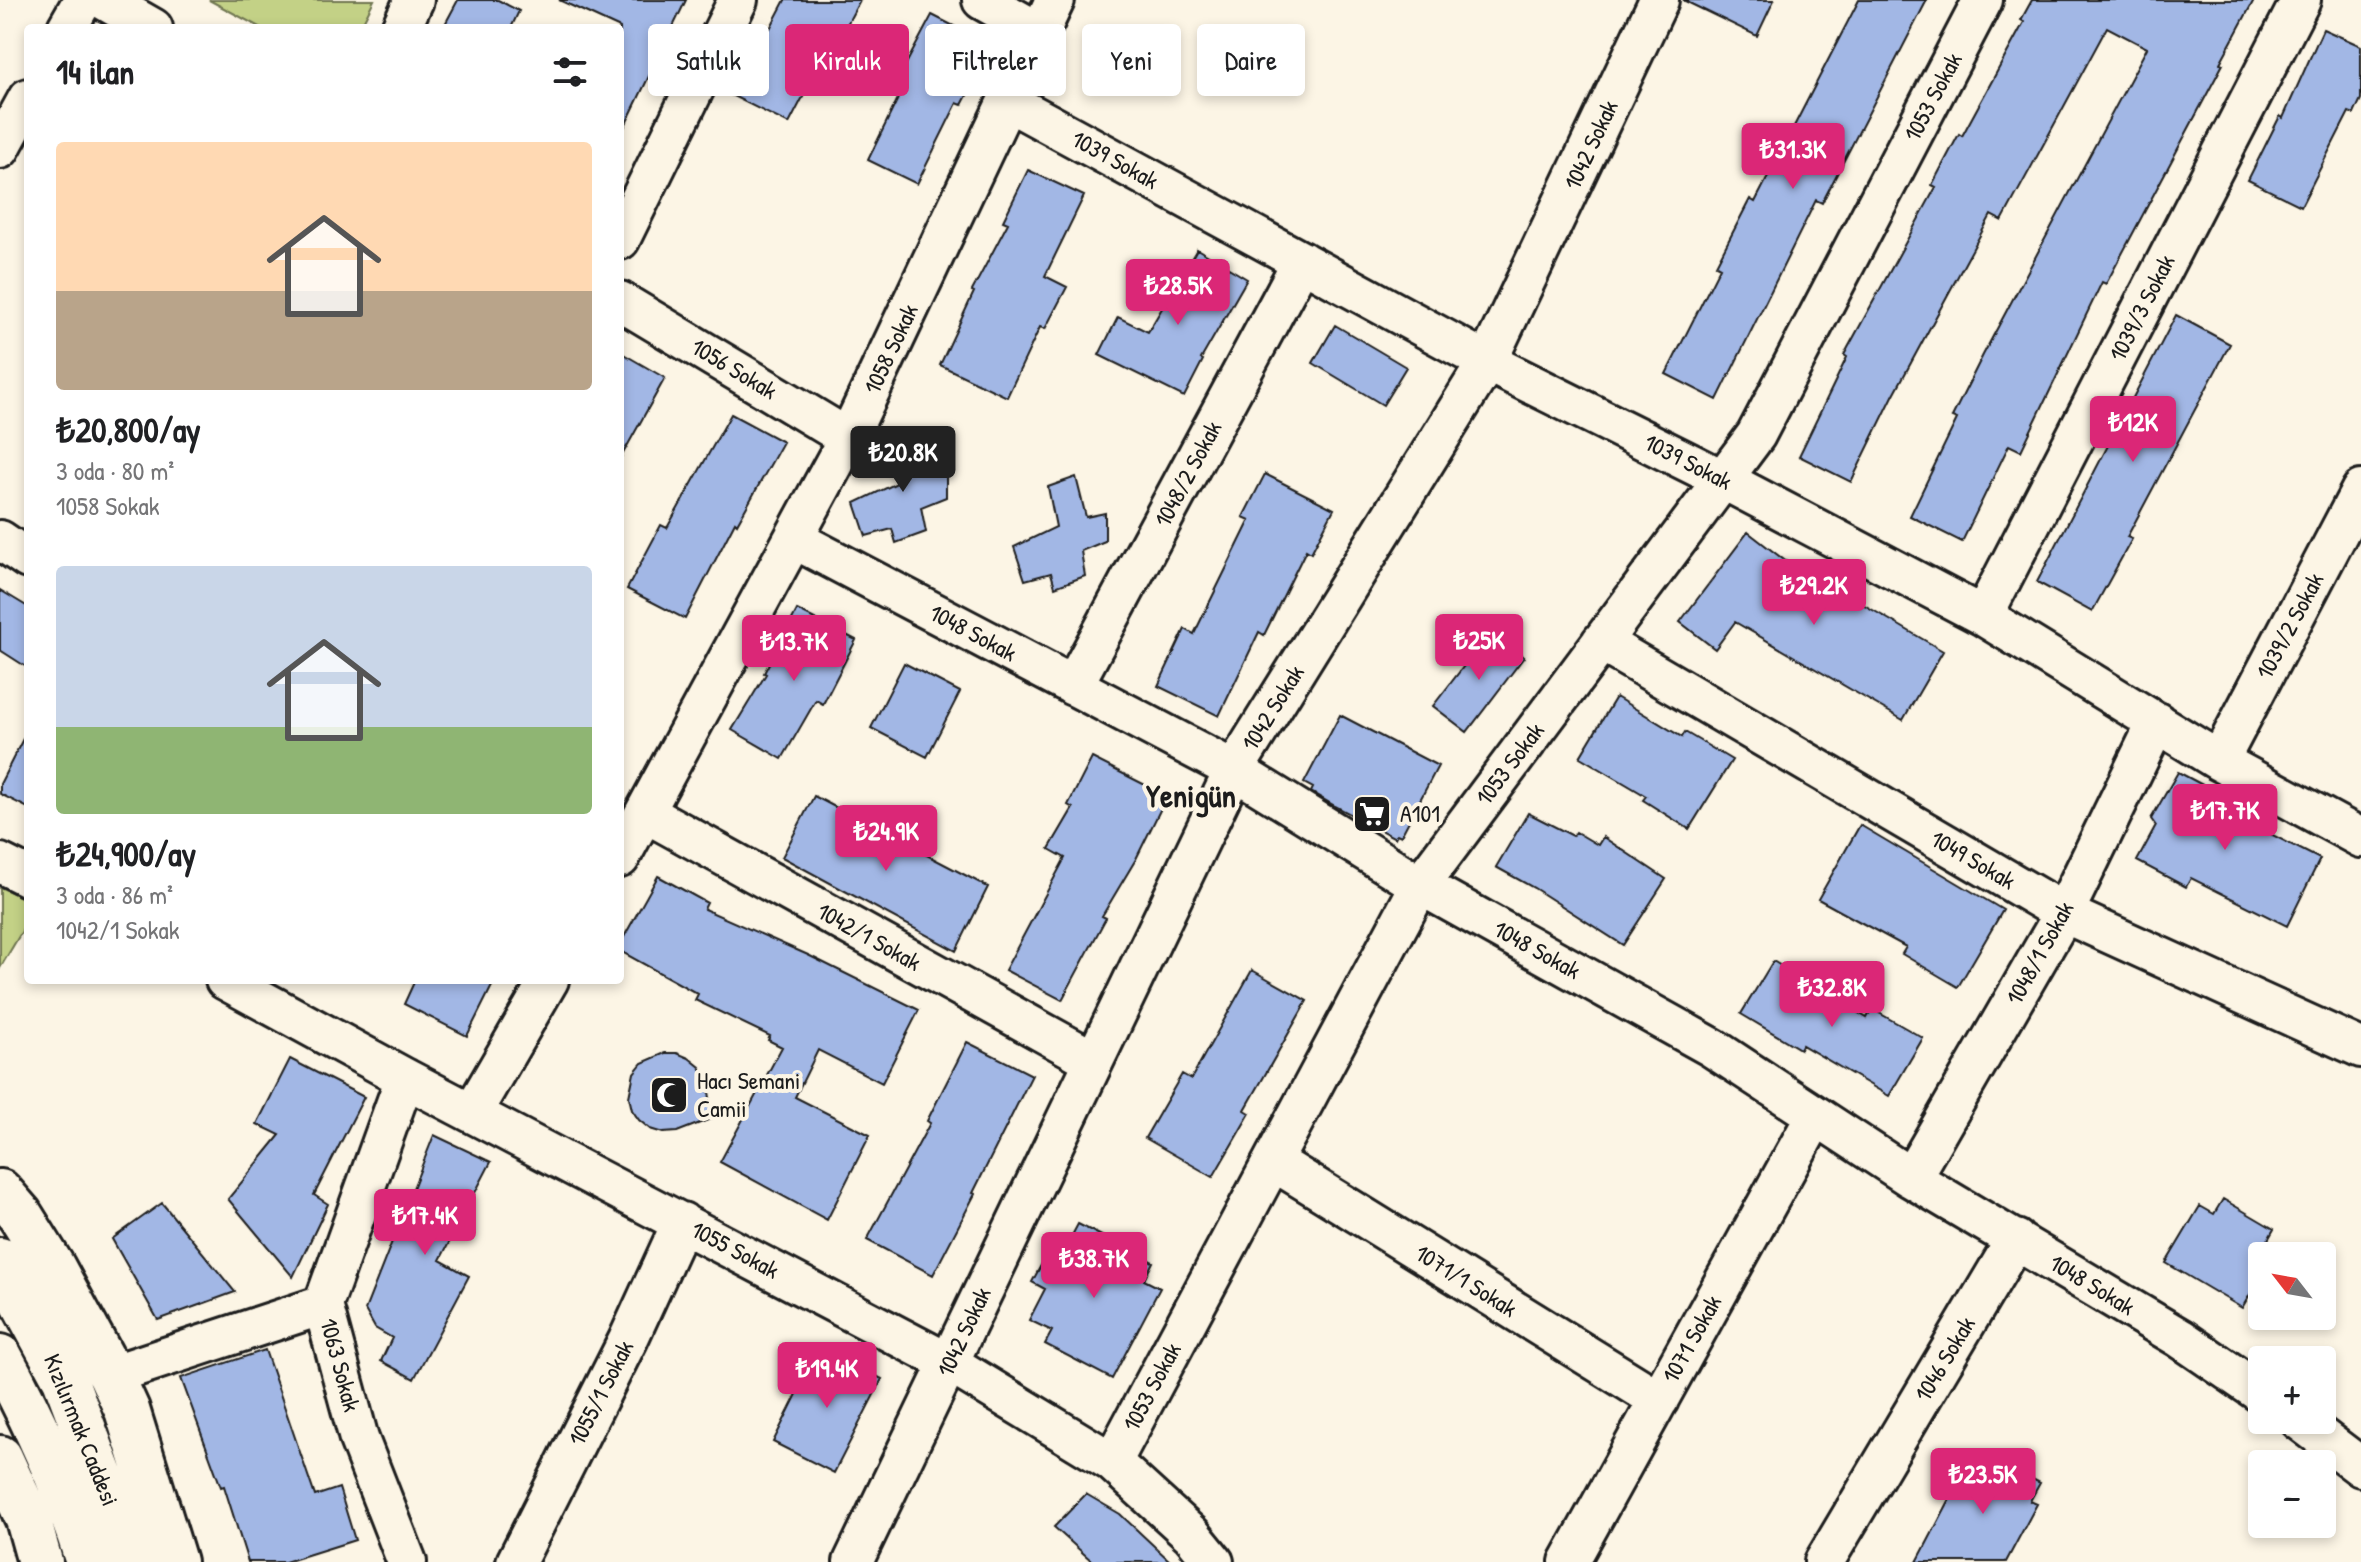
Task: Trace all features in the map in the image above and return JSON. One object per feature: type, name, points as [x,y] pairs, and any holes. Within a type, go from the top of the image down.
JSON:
[{"type":"main road","points":[[0,1192],[20,1215],[53,1268],[111,1375],[127,1410],[174,1562]]},
{"type":"main road","name":"Kızılırmak Caddesi","points":[[0,1260],[65,1379],[131,1562]]},
{"type":"main road","name":"Kızılırmak Caddesi","points":[[0,1357],[48,1457],[77,1526],[88,1562]]},
{"type":"main road","points":[[0,1458],[28,1519],[40,1562]]},
{"type":"street","points":[[69,24],[83,0]]},
{"type":"street","points":[[104,0],[146,24]]},
{"type":"street","points":[[403,24],[414,0]]},
{"type":"street","points":[[624,232],[738,0]]},
{"type":"street","points":[[982,0],[1047,16]]},
{"type":"street","name":"1042 Sokak","points":[[853,1562],[1234,770],[1487,362],[1659,0]]},
{"type":"street","name":"1053 Sokak","points":[[1112,1462],[1420,885],[1756,435],[1983,0]]},
{"type":"street","name":"1039/3 Sokak","points":[[1983,616],[2301,0]]},
{"type":"street","name":"1058 Sokak","points":[[624,851],[848,438],[1047,16]]},
{"type":"street","name":"1039 Sokak","points":[[1007,101],[1487,362],[1722,479],[1983,616],[2219,761],[2361,838]]},
{"type":"street","points":[[0,149],[24,105]]},
{"type":"street","name":"1048/2 Sokak","points":[[1073,686],[1302,261]]},
{"type":"street","name":"1056 Sokak","points":[[624,303],[848,438]]},
{"type":"street","name":"1039/2 Sokak","points":[[2219,761],[2361,490]]},
{"type":"street","name":"1048 Sokak","points":[[794,539],[1234,770],[1420,885],[1713,1048],[1911,1178],[2180,1338],[2248,1384]]},
{"type":"street","points":[[0,540],[24,556]]},
{"type":"street","name":"1049 Sokak","points":[[1601,642],[2064,913],[2361,1048]]},
{"type":"street","name":"1048/1 Sokak","points":[[1911,1178],[2064,913],[2157,722]]},
{"type":"street","name":"1042/1 Sokak","points":[[646,813],[1093,1060]]},
{"type":"street","points":[[0,863],[24,875]]},
{"type":"street","name":"1055 Sokak","points":[[232,984],[949,1363],[1112,1462],[1192,1535],[1214,1562]]},
{"type":"street","points":[[473,1111],[547,984]]},
{"type":"street","name":"1063 Sokak","points":[[405,1078],[323,1305],[359,1439],[407,1562]]},
{"type":"street","name":"1071 Sokak","points":[[1569,1562],[1815,1117]]},
{"type":"street","name":"1071/1 Sokak","points":[[1273,1161],[1659,1400]]},
{"type":"street","name":"1055/1 Sokak","points":[[516,1562],[628,1340],[682,1222]]},
{"type":"street","name":"1046 Sokak","points":[[1824,1562],[2016,1239]]},
{"type":"street","points":[[111,1375],[323,1305]]},
{"type":"street","points":[[2317,1434],[2361,1467]]},
{"type":"green space","points":[[209,0],[374,0],[362,24],[254,24]]},
{"type":"green space","points":[[0,887],[24,898],[24,928],[0,968]]},
{"type":"building","points":[[458,0],[498,0],[519,11],[513,24],[445,24]]},
{"type":"building","points":[[559,0],[686,0],[674,24],[648,24],[648,78],[624,128],[624,24],[611,24]]},
{"type":"building","points":[[785,0],[860,0],[847,24],[785,24],[785,96],[804,96],[789,124],[733,96],[769,96],[769,30]]},
{"type":"building","points":[[1683,0],[1774,0],[1757,36]]},
{"type":"building","points":[[1859,0],[1927,0],[1822,203],[1816,200],[1717,400],[1666,374],[1750,199],[1755,202]]},
{"type":"building","points":[[2032,0],[2254,0],[2106,284],[2102,282],[2021,451],[2009,445],[1962,542],[1910,516],[1957,419],[1952,417],[1983,355],[2147,48],[2107,27],[2002,221],[1991,215],[1893,396],[1851,482],[1799,456],[1847,357],[1844,355],[1936,187],[1932,185],[1959,134],[1962,136],[2024,22],[2021,20]]},
{"type":"building","points":[[932,15],[950,24],[927,24]]},
{"type":"building","points":[[925,28],[925,96],[967,96],[962,105],[957,103],[917,184],[868,160],[899,96],[909,96],[909,58]]},
{"type":"building","points":[[2323,29],[2361,46],[2361,99],[2354,114],[2349,112],[2301,206],[2248,180],[2280,116],[2283,118]]},
{"type":"building","points":[[1028,170],[1084,196],[1045,276],[1067,287],[1045,329],[1040,327],[1007,397],[940,365],[972,291],[1008,223],[1003,221]]},
{"type":"building","points":[[1197,249],[1247,279],[1201,359],[1184,397],[1099,355],[1118,317],[1148,332]]},
{"type":"building","points":[[2176,315],[2230,344],[2127,537],[2132,539],[2092,612],[2037,582]]},
{"type":"building","points":[[1335,325],[1406,367],[1383,405],[1313,363]]},
{"type":"building","points":[[624,354],[665,378],[624,452]]},
{"type":"building","points":[[731,414],[783,442],[737,524],[735,522],[685,619],[627,589],[661,525],[667,528]]},
{"type":"building","points":[[916,433],[927,473],[946,469],[946,497],[921,507],[926,532],[896,543],[892,529],[866,536],[855,503],[897,483],[889,443]]},
{"type":"building","points":[[1265,474],[1334,509],[1311,553],[1306,550],[1264,635],[1259,632],[1219,716],[1158,686],[1185,629],[1194,634],[1250,520],[1243,517]]},
{"type":"building","points":[[1076,477],[1086,517],[1105,513],[1105,541],[1081,551],[1085,576],[1055,587],[1051,573],[1025,580],[1014,547],[1056,527],[1048,487]]},
{"type":"building","points":[[1748,532],[1810,580],[1813,575],[1943,651],[1903,720],[1735,622],[1715,649],[1680,622]]},
{"type":"building","points":[[0,590],[24,605],[24,665],[0,650]]},
{"type":"building","points":[[797,610],[856,640],[823,704],[816,700],[782,759],[732,730],[766,674]]},
{"type":"building","points":[[1491,631],[1524,657],[1467,732],[1433,706]]},
{"type":"building","points":[[904,663],[960,692],[927,757],[871,728]]},
{"type":"building","points":[[1616,697],[1682,737],[1685,732],[1732,760],[1689,829],[1643,800],[1646,796],[1580,757]]},
{"type":"building","points":[[1340,715],[1438,766],[1401,836],[1397,834],[1395,838],[1335,806],[1311,792],[1313,788],[1304,783]]},
{"type":"building","points":[[24,737],[24,806],[0,794],[0,784]]},
{"type":"building","points":[[1092,758],[1167,796],[1136,859],[1102,916],[1106,918],[1062,1000],[1005,970],[1065,858],[1049,849],[1073,808],[1068,805]]},
{"type":"building","points":[[2178,772],[2231,800],[2225,811],[2320,859],[2287,926],[2191,878],[2186,887],[2137,861],[2156,826],[2151,819]]},
{"type":"building","points":[[814,796],[988,887],[956,951],[782,857]]},
{"type":"building","points":[[1528,813],[1573,836],[1576,832],[1598,845],[1603,837],[1666,879],[1623,945],[1496,867]]},
{"type":"building","points":[[1860,825],[2003,910],[1958,987],[1902,954],[1906,947],[1818,899]]},
{"type":"building","points":[[658,876],[707,903],[704,909],[808,955],[919,1010],[882,1083],[818,1050],[795,1097],[870,1135],[827,1220],[720,1162],[782,1047],[768,1040],[770,1036],[695,1000],[698,994],[624,953],[624,937]]},
{"type":"building","points":[[1773,961],[1867,1018],[1872,1009],[1923,1038],[1889,1096],[1802,1045],[1800,1049],[1741,1014]]},
{"type":"building","points":[[1252,970],[1307,1001],[1245,1110],[1250,1113],[1213,1177],[1145,1138],[1182,1074],[1191,1079]]},
{"type":"building","points":[[413,984],[493,984],[467,1036],[404,1004]]},
{"type":"building","points":[[967,1042],[1032,1075],[933,1275],[867,1240],[930,1123],[927,1121]]},
{"type":"building","name":"Hacı Semani Camii","points":[[665,1053],[677,1053],[700,1067],[707,1078],[713,1118],[677,1132],[663,1133],[650,1129],[639,1120],[632,1110],[629,1097],[634,1073],[642,1063]]},
{"type":"building","points":[[290,1059],[364,1097],[314,1195],[328,1204],[293,1277],[228,1199],[280,1135],[257,1124]]},
{"type":"building","points":[[434,1135],[491,1162],[440,1260],[469,1276],[414,1379],[381,1361],[392,1338],[375,1328],[365,1310]]},
{"type":"building","points":[[2223,1199],[2274,1229],[2267,1242],[2248,1242],[2248,1298],[2242,1308],[2166,1263],[2200,1206],[2214,1214]]},
{"type":"building","points":[[162,1203],[235,1292],[158,1320],[112,1239]]},
{"type":"building","points":[[1078,1224],[1153,1262],[1144,1280],[1160,1288],[1112,1379],[1045,1344],[1052,1331],[1029,1320],[1045,1289],[1032,1282],[1046,1256],[1058,1262]]},
{"type":"building","points":[[820,1348],[882,1379],[834,1473],[773,1442]]},
{"type":"building","points":[[265,1350],[315,1496],[339,1488],[355,1540],[285,1562],[248,1562],[224,1486],[221,1487],[181,1378]]},
{"type":"building","points":[[1992,1458],[2040,1483],[2030,1501],[2037,1504],[2006,1562],[1917,1562],[1971,1459],[1987,1468]]},
{"type":"building","points":[[1086,1494],[1120,1514],[1171,1562],[1093,1562],[1054,1527]]},
{"type":"place","name":"A101","points":[[1372,814]]},
{"type":"place","name":"Hacı Semani Camii","points":[[669,1095]]},
{"type":"district","name":"Yenigün","points":[[1191,796]]}]
